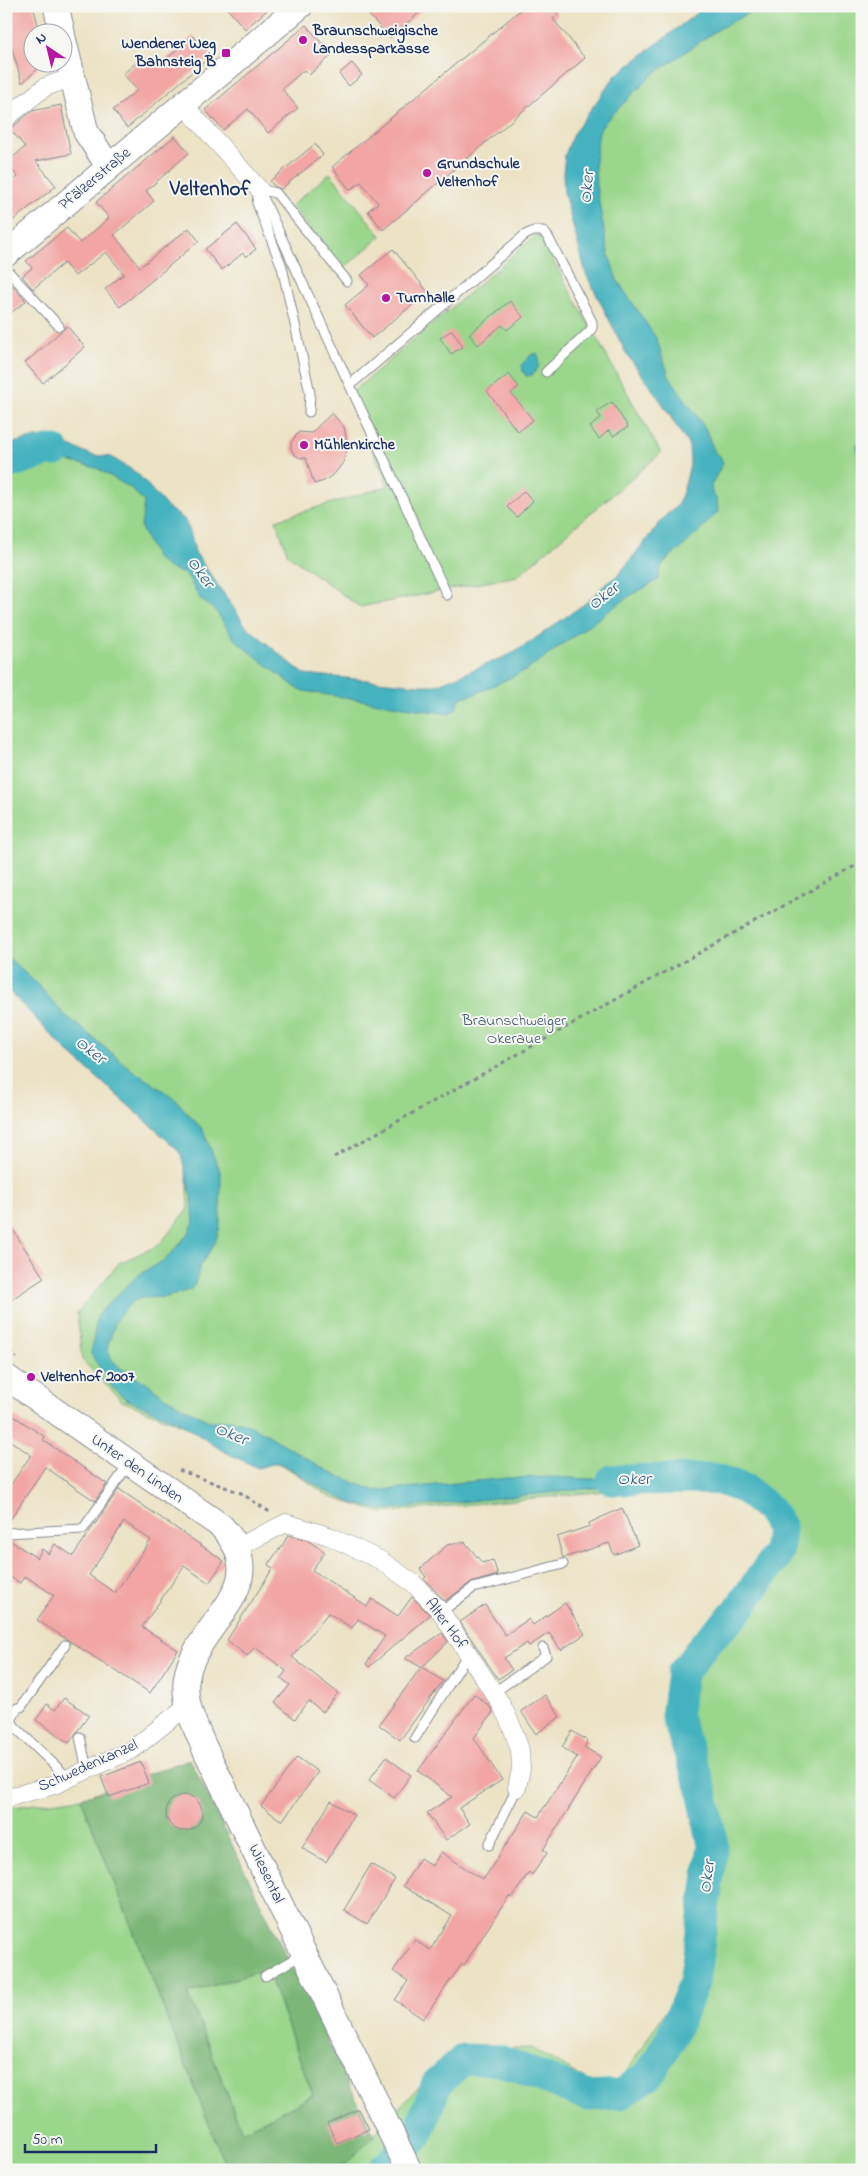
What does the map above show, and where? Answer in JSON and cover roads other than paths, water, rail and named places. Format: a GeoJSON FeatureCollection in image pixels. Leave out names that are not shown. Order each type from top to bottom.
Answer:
{"type":"FeatureCollection","features":[{"type":"Feature","properties":{"kind":"street"},"geometry":{"type":"LineString","coordinates":[[56,6],[59,22]]}},
{"type":"Feature","properties":{"kind":"street","name":"Pfälzerstraße"},"geometry":{"type":"LineString","coordinates":[[6,254],[300,6]]}},
{"type":"Feature","properties":{"kind":"street"},"geometry":{"type":"LineString","coordinates":[[72,72],[86,132],[109,167]]}},
{"type":"Feature","properties":{"kind":"street"},"geometry":{"type":"LineString","coordinates":[[6,118],[45,87],[73,76]]}},
{"type":"Feature","properties":{"kind":"street"},"geometry":{"type":"LineString","coordinates":[[183,104],[259,189]]}},
{"type":"Feature","properties":{"kind":"street","name":"Unter den Linden"},"geometry":{"type":"LineString","coordinates":[[10,1377],[129,1464],[221,1526],[238,1548]]}},
{"type":"Feature","properties":{"kind":"street","name":"Alter Hof"},"geometry":{"type":"LineString","coordinates":[[238,1548],[286,1523],[329,1536],[380,1560],[413,1583],[441,1612],[493,1693],[512,1727],[520,1750],[521,1769],[517,1788]]}},
{"type":"Feature","properties":{"kind":"street","name":"Wiesental"},"geometry":{"type":"LineString","coordinates":[[238,1548],[242,1565],[240,1578],[232,1598],[202,1644],[189,1669],[186,1680],[188,1705],[204,1747],[386,2126],[409,2170]]}},
{"type":"Feature","properties":{"kind":"street","name":"Schwedenkanzel"},"geometry":{"type":"LineString","coordinates":[[6,1798],[54,1785],[132,1749],[188,1705]]}},
{"type":"Feature","properties":{"kind":"lane"},"geometry":{"type":"LineString","coordinates":[[259,189],[276,193],[347,281]]}},
{"type":"Feature","properties":{"kind":"lane"},"geometry":{"type":"LineString","coordinates":[[259,189],[447,595]]}},
{"type":"Feature","properties":{"kind":"lane"},"geometry":{"type":"LineString","coordinates":[[259,189],[257,203],[282,267],[298,338],[310,393],[309,412]]}},
{"type":"Feature","properties":{"kind":"lane"},"geometry":{"type":"LineString","coordinates":[[350,385],[525,235],[534,231],[543,231],[548,237],[592,322],[592,328],[546,372]]}},
{"type":"Feature","properties":{"kind":"lane"},"geometry":{"type":"LineString","coordinates":[[6,269],[59,326]]}},
{"type":"Feature","properties":{"kind":"lane"},"geometry":{"type":"LineString","coordinates":[[6,1534],[84,1529],[129,1464]]}},
{"type":"Feature","properties":{"kind":"lane"},"geometry":{"type":"LineString","coordinates":[[441,1612],[473,1588],[563,1564]]}},
{"type":"Feature","properties":{"kind":"lane"},"geometry":{"type":"LineString","coordinates":[[65,1644],[21,1707],[17,1708],[11,1721],[68,1778]]}},
{"type":"Feature","properties":{"kind":"lane"},"geometry":{"type":"LineString","coordinates":[[493,1693],[546,1656],[543,1648]]}},
{"type":"Feature","properties":{"kind":"lane"},"geometry":{"type":"LineString","coordinates":[[416,1738],[468,1654]]}},
{"type":"Feature","properties":{"kind":"lane"},"geometry":{"type":"LineString","coordinates":[[80,1737],[87,1770]]}},
{"type":"Feature","properties":{"kind":"lane","name":"Alter Hof"},"geometry":{"type":"LineString","coordinates":[[489,1845],[517,1788]]}},
{"type":"Feature","properties":{"kind":"lane"},"geometry":{"type":"LineString","coordinates":[[265,1976],[303,1953]]}},
{"type":"Feature","properties":{"kind":"water"},"geometry":{"type":"Polygon","coordinates":[[[706,6],[761,6],[717,30],[652,75],[604,123],[599,131],[595,161],[596,186],[608,252],[617,280],[656,338],[669,376],[705,428],[715,453],[720,456],[723,463],[711,485],[712,493],[717,500],[718,512],[684,546],[668,558],[661,567],[658,580],[628,597],[527,670],[475,694],[462,697],[457,703],[457,708],[449,714],[304,691],[295,687],[235,640],[216,611],[201,600],[187,575],[167,567],[156,558],[141,528],[144,502],[132,489],[97,468],[50,457],[6,462],[6,445],[36,437],[52,439],[92,455],[111,457],[137,473],[168,508],[184,519],[190,531],[195,552],[246,626],[304,674],[436,685],[509,655],[526,645],[587,602],[603,586],[619,574],[667,514],[677,506],[683,492],[690,465],[689,446],[658,397],[626,353],[586,274],[564,193],[563,173],[565,155],[573,134],[615,76],[706,6]]]}},
{"type":"Feature","properties":{"kind":"water"},"geometry":{"type":"Polygon","coordinates":[[[537,353],[539,358],[538,368],[532,375],[526,376],[522,364],[531,355],[537,353]]]}},
{"type":"Feature","properties":{"kind":"water"},"geometry":{"type":"Polygon","coordinates":[[[862,440],[862,477],[858,474],[857,444],[862,440]]]}},
{"type":"Feature","properties":{"kind":"water"},"geometry":{"type":"Polygon","coordinates":[[[6,956],[37,984],[63,1013],[132,1070],[174,1098],[203,1130],[221,1174],[220,1227],[215,1243],[200,1266],[195,1284],[190,1290],[167,1297],[142,1298],[133,1301],[117,1318],[107,1348],[112,1360],[127,1374],[146,1382],[165,1397],[209,1421],[230,1420],[244,1423],[265,1433],[333,1474],[376,1491],[507,1478],[717,1479],[605,1487],[382,1510],[352,1503],[326,1491],[279,1462],[258,1468],[223,1451],[177,1421],[126,1399],[112,1387],[91,1354],[97,1317],[137,1276],[166,1259],[188,1234],[194,1222],[192,1199],[181,1155],[176,1148],[65,1049],[6,988],[6,956]]]}},
{"type":"Feature","properties":{"kind":"waterway","name":"Oker"},"geometry":{"type":"LineString","coordinates":[[6,464],[51,450],[55,451]]}},
{"type":"Feature","properties":{"kind":"waterway","name":"Oker"},"geometry":{"type":"LineString","coordinates":[[383,2170],[417,2136],[437,2083],[464,2059],[500,2060],[588,2096],[621,2094],[649,2075],[670,2040],[694,1983],[713,1845],[701,1786],[676,1716],[682,1674],[706,1642],[736,1613],[778,1553],[781,1528],[769,1509],[745,1489],[717,1479],[612,1480]]}},
{"type":"Feature","properties":{"kind":"place","name":"Braunschweigische Landessparkasse"},"geometry":{"type":"Point","coordinates":[303,40]}},
{"type":"Feature","properties":{"kind":"place","name":"Wendener Weg Bahnsteig B"},"geometry":{"type":"Point","coordinates":[226,53]}},
{"type":"Feature","properties":{"kind":"place","name":"Grundschule Veltenhof"},"geometry":{"type":"Point","coordinates":[427,173]}},
{"type":"Feature","properties":{"kind":"place","name":"Turnhalle"},"geometry":{"type":"Point","coordinates":[386,298]}},
{"type":"Feature","properties":{"kind":"place","name":"Mühlenkirche"},"geometry":{"type":"Point","coordinates":[304,445]}},
{"type":"Feature","properties":{"kind":"place","name":"Veltenhof 2007"},"geometry":{"type":"Point","coordinates":[31,1377]}},
{"type":"Feature","properties":{"kind":"district","name":"Veltenhof"},"geometry":{"type":"Point","coordinates":[210,190]}},
{"type":"Feature","properties":{"kind":"park label","name":"Braunschweiger Okeraue"},"geometry":{"type":"Point","coordinates":[514,1030]}}]}
